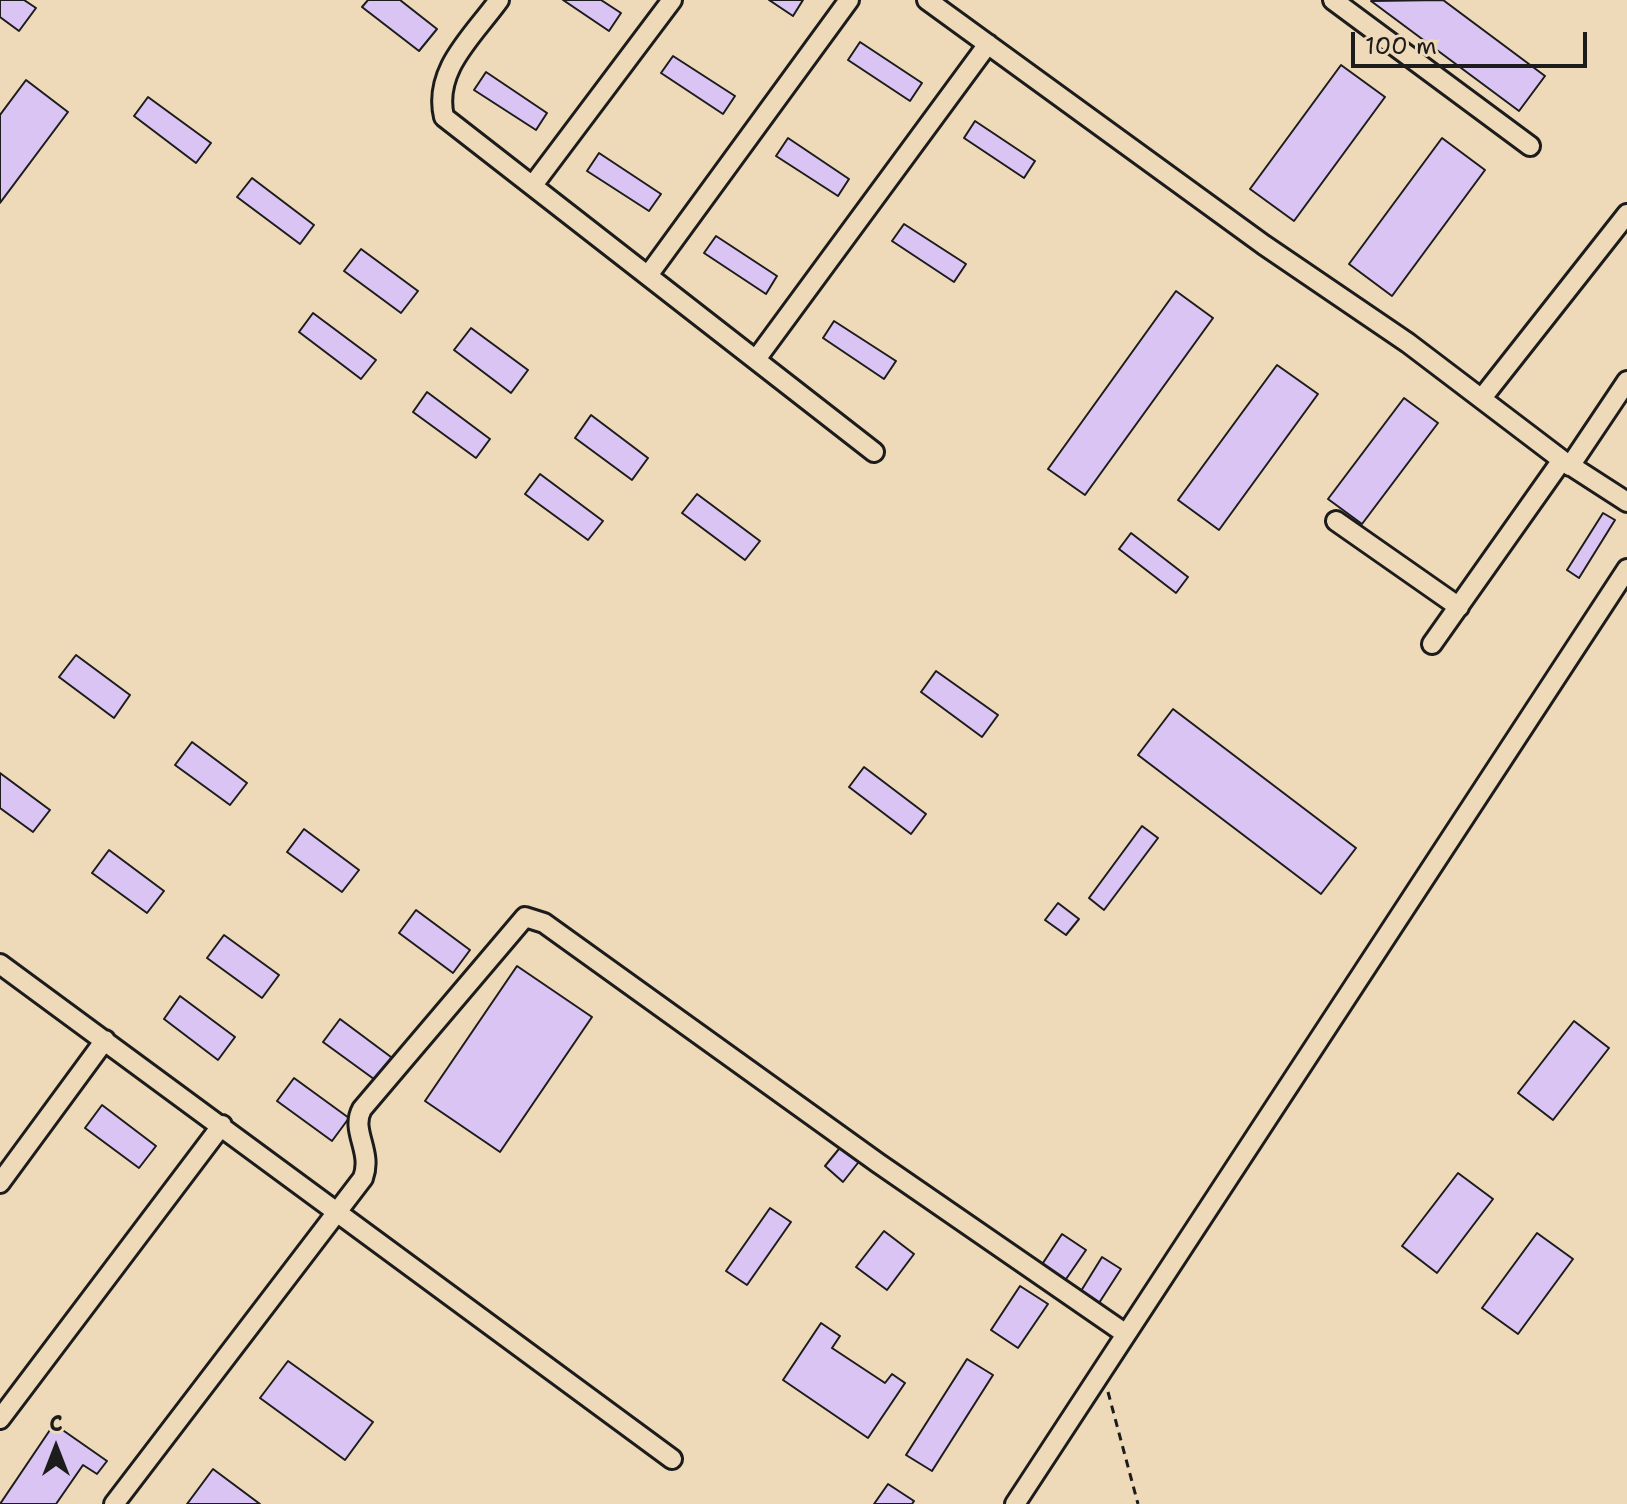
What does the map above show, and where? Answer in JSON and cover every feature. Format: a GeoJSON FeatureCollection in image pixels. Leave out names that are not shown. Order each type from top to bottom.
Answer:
{"type":"FeatureCollection","features":[{"type":"Feature","properties":{"kind":"street"},"geometry":{"type":"LineString","coordinates":[[499,0],[444,75],[439,96],[444,117],[874,452]]}},
{"type":"Feature","properties":{"kind":"street"},"geometry":{"type":"LineString","coordinates":[[533,185],[672,0]]}},
{"type":"Feature","properties":{"kind":"street"},"geometry":{"type":"LineString","coordinates":[[649,274],[849,0]]}},
{"type":"Feature","properties":{"kind":"street"},"geometry":{"type":"LineString","coordinates":[[927,0],[1482,398],[1566,463],[1627,502]]}},
{"type":"Feature","properties":{"kind":"street"},"geometry":{"type":"LineString","coordinates":[[1333,0],[1530,146]]}},
{"type":"Feature","properties":{"kind":"street"},"geometry":{"type":"LineString","coordinates":[[757,358],[988,44]]}},
{"type":"Feature","properties":{"kind":"street"},"geometry":{"type":"LineString","coordinates":[[1482,398],[1627,214]]}},
{"type":"Feature","properties":{"kind":"street"},"geometry":{"type":"LineString","coordinates":[[1432,644],[1627,381]]}},
{"type":"Feature","properties":{"kind":"street"},"geometry":{"type":"LineString","coordinates":[[1336,521],[1459,607]]}},
{"type":"Feature","properties":{"kind":"street"},"geometry":{"type":"LineString","coordinates":[[1015,1504],[1627,569]]}},
{"type":"Feature","properties":{"kind":"street"},"geometry":{"type":"LineString","coordinates":[[114,1504],[363,1178],[368,1165],[357,1127],[362,1109],[519,920],[535,918],[1126,1334]]}},
{"type":"Feature","properties":{"kind":"street"},"geometry":{"type":"LineString","coordinates":[[0,964],[672,1459]]}},
{"type":"Feature","properties":{"kind":"street"},"geometry":{"type":"LineString","coordinates":[[0,1183],[105,1040]]}},
{"type":"Feature","properties":{"kind":"street"},"geometry":{"type":"LineString","coordinates":[[0,1419],[222,1125]]}},
{"type":"Feature","properties":{"kind":"path"},"geometry":{"type":"LineString","coordinates":[[1103,1370],[1138,1504]]}},
{"type":"Feature","properties":{"kind":"building"},"geometry":{"type":"Polygon","coordinates":[[[0,0],[24,0],[36,8],[19,31],[0,17],[0,0]]]}},
{"type":"Feature","properties":{"kind":"building"},"geometry":{"type":"Polygon","coordinates":[[[368,0],[400,0],[437,29],[419,51],[362,7],[368,0]]]}},
{"type":"Feature","properties":{"kind":"building"},"geometry":{"type":"Polygon","coordinates":[[[563,0],[601,0],[621,13],[609,31],[563,0]]]}},
{"type":"Feature","properties":{"kind":"building"},"geometry":{"type":"Polygon","coordinates":[[[769,0],[803,0],[793,16],[769,0]]]}},
{"type":"Feature","properties":{"kind":"building"},"geometry":{"type":"Polygon","coordinates":[[[1443,0],[1545,76],[1519,111],[1371,1],[1443,0]]]}},
{"type":"Feature","properties":{"kind":"building"},"geometry":{"type":"Polygon","coordinates":[[[860,42],[922,83],[910,101],[848,60],[860,42]]]}},
{"type":"Feature","properties":{"kind":"building"},"geometry":{"type":"Polygon","coordinates":[[[673,56],[735,96],[723,114],[661,73],[673,56]]]}},
{"type":"Feature","properties":{"kind":"building"},"geometry":{"type":"Polygon","coordinates":[[[1341,65],[1385,97],[1294,221],[1250,189],[1341,65]]]}},
{"type":"Feature","properties":{"kind":"building"},"geometry":{"type":"Polygon","coordinates":[[[486,72],[547,113],[536,130],[474,90],[486,72]]]}},
{"type":"Feature","properties":{"kind":"building"},"geometry":{"type":"Polygon","coordinates":[[[26,80],[68,112],[0,203],[0,115],[26,80]]]}},
{"type":"Feature","properties":{"kind":"building"},"geometry":{"type":"Polygon","coordinates":[[[148,97],[211,143],[196,163],[134,116],[148,97]]]}},
{"type":"Feature","properties":{"kind":"building"},"geometry":{"type":"Polygon","coordinates":[[[975,121],[1035,161],[1024,178],[964,138],[975,121]]]}},
{"type":"Feature","properties":{"kind":"building"},"geometry":{"type":"Polygon","coordinates":[[[788,138],[849,179],[838,196],[776,156],[788,138]]]}},
{"type":"Feature","properties":{"kind":"building"},"geometry":{"type":"Polygon","coordinates":[[[1442,138],[1485,170],[1392,296],[1349,264],[1442,138]]]}},
{"type":"Feature","properties":{"kind":"building"},"geometry":{"type":"Polygon","coordinates":[[[599,153],[661,194],[649,211],[587,171],[599,153]]]}},
{"type":"Feature","properties":{"kind":"building"},"geometry":{"type":"Polygon","coordinates":[[[252,178],[314,225],[300,244],[237,197],[252,178]]]}},
{"type":"Feature","properties":{"kind":"building"},"geometry":{"type":"Polygon","coordinates":[[[904,224],[966,264],[954,282],[892,241],[904,224]]]}},
{"type":"Feature","properties":{"kind":"building"},"geometry":{"type":"Polygon","coordinates":[[[716,236],[777,276],[766,294],[704,253],[716,236]]]}},
{"type":"Feature","properties":{"kind":"building"},"geometry":{"type":"Polygon","coordinates":[[[361,249],[418,291],[401,313],[344,271],[361,249]]]}},
{"type":"Feature","properties":{"kind":"building"},"geometry":{"type":"Polygon","coordinates":[[[1176,291],[1213,318],[1085,495],[1048,469],[1176,291]]]}},
{"type":"Feature","properties":{"kind":"building"},"geometry":{"type":"Polygon","coordinates":[[[313,313],[376,360],[361,379],[299,332],[313,313]]]}},
{"type":"Feature","properties":{"kind":"building"},"geometry":{"type":"Polygon","coordinates":[[[834,321],[896,361],[884,379],[823,338],[834,321]]]}},
{"type":"Feature","properties":{"kind":"building"},"geometry":{"type":"Polygon","coordinates":[[[471,328],[528,370],[511,393],[454,350],[471,328]]]}},
{"type":"Feature","properties":{"kind":"building"},"geometry":{"type":"Polygon","coordinates":[[[1277,365],[1318,394],[1219,530],[1178,500],[1277,365]]]}},
{"type":"Feature","properties":{"kind":"building"},"geometry":{"type":"Polygon","coordinates":[[[427,392],[490,439],[476,458],[413,412],[427,392]]]}},
{"type":"Feature","properties":{"kind":"building"},"geometry":{"type":"Polygon","coordinates":[[[1404,398],[1438,423],[1362,524],[1328,499],[1404,398]]]}},
{"type":"Feature","properties":{"kind":"building"},"geometry":{"type":"Polygon","coordinates":[[[591,415],[648,458],[632,480],[575,438],[591,415]]]}},
{"type":"Feature","properties":{"kind":"building"},"geometry":{"type":"Polygon","coordinates":[[[540,474],[603,521],[588,540],[525,494],[540,474]]]}},
{"type":"Feature","properties":{"kind":"building"},"geometry":{"type":"Polygon","coordinates":[[[697,494],[760,541],[745,560],[682,513],[697,494]]]}},
{"type":"Feature","properties":{"kind":"building"},"geometry":{"type":"Polygon","coordinates":[[[1603,513],[1615,520],[1579,578],[1567,570],[1603,513]]]}},
{"type":"Feature","properties":{"kind":"building"},"geometry":{"type":"Polygon","coordinates":[[[1131,533],[1188,577],[1176,593],[1119,549],[1131,533]]]}},
{"type":"Feature","properties":{"kind":"building"},"geometry":{"type":"Polygon","coordinates":[[[76,655],[130,695],[114,718],[59,677],[76,655]]]}},
{"type":"Feature","properties":{"kind":"building"},"geometry":{"type":"Polygon","coordinates":[[[936,671],[998,715],[982,737],[921,692],[936,671]]]}},
{"type":"Feature","properties":{"kind":"building"},"geometry":{"type":"Polygon","coordinates":[[[1173,709],[1356,848],[1321,894],[1138,755],[1173,709]]]}},
{"type":"Feature","properties":{"kind":"building"},"geometry":{"type":"Polygon","coordinates":[[[192,742],[247,783],[230,805],[175,765],[192,742]]]}},
{"type":"Feature","properties":{"kind":"building"},"geometry":{"type":"Polygon","coordinates":[[[864,767],[926,814],[911,834],[849,787],[864,767]]]}},
{"type":"Feature","properties":{"kind":"building"},"geometry":{"type":"Polygon","coordinates":[[[0,773],[50,810],[33,832],[0,808],[0,773]]]}},
{"type":"Feature","properties":{"kind":"building"},"geometry":{"type":"Polygon","coordinates":[[[1142,826],[1158,838],[1104,910],[1089,898],[1142,826]]]}},
{"type":"Feature","properties":{"kind":"building"},"geometry":{"type":"Polygon","coordinates":[[[304,829],[359,870],[342,892],[287,852],[304,829]]]}},
{"type":"Feature","properties":{"kind":"building"},"geometry":{"type":"Polygon","coordinates":[[[109,850],[164,891],[147,913],[92,873],[109,850]]]}},
{"type":"Feature","properties":{"kind":"building"},"geometry":{"type":"Polygon","coordinates":[[[1058,903],[1079,919],[1066,935],[1045,920],[1058,903]]]}},
{"type":"Feature","properties":{"kind":"building"},"geometry":{"type":"Polygon","coordinates":[[[416,910],[470,950],[453,973],[399,933],[416,910]]]}},
{"type":"Feature","properties":{"kind":"building"},"geometry":{"type":"Polygon","coordinates":[[[224,935],[279,975],[262,998],[207,958],[224,935]]]}},
{"type":"Feature","properties":{"kind":"building"},"geometry":{"type":"Polygon","coordinates":[[[517,966],[592,1017],[500,1152],[425,1101],[517,966]]]}},
{"type":"Feature","properties":{"kind":"building"},"geometry":{"type":"Polygon","coordinates":[[[180,996],[235,1037],[218,1060],[164,1019],[180,996]]]}},
{"type":"Feature","properties":{"kind":"building"},"geometry":{"type":"Polygon","coordinates":[[[340,1019],[395,1060],[378,1082],[323,1042],[340,1019]]]}},
{"type":"Feature","properties":{"kind":"building"},"geometry":{"type":"Polygon","coordinates":[[[1574,1021],[1609,1048],[1553,1120],[1518,1093],[1574,1021]]]}},
{"type":"Feature","properties":{"kind":"building"},"geometry":{"type":"Polygon","coordinates":[[[294,1078],[349,1118],[332,1141],[277,1101],[294,1078]]]}},
{"type":"Feature","properties":{"kind":"building"},"geometry":{"type":"Polygon","coordinates":[[[102,1105],[156,1146],[139,1168],[85,1128],[102,1105]]]}},
{"type":"Feature","properties":{"kind":"building"},"geometry":{"type":"Polygon","coordinates":[[[843,1144],[861,1159],[843,1182],[825,1166],[843,1144]]]}},
{"type":"Feature","properties":{"kind":"building"},"geometry":{"type":"Polygon","coordinates":[[[1458,1173],[1493,1199],[1437,1273],[1402,1246],[1458,1173]]]}},
{"type":"Feature","properties":{"kind":"building"},"geometry":{"type":"Polygon","coordinates":[[[770,1208],[791,1222],[747,1285],[726,1271],[770,1208]]]}},
{"type":"Feature","properties":{"kind":"building"},"geometry":{"type":"Polygon","coordinates":[[[884,1231],[914,1254],[887,1290],[856,1267],[884,1231]]]}},
{"type":"Feature","properties":{"kind":"building"},"geometry":{"type":"Polygon","coordinates":[[[1537,1233],[1573,1259],[1518,1334],[1482,1308],[1537,1233]]]}},
{"type":"Feature","properties":{"kind":"building"},"geometry":{"type":"Polygon","coordinates":[[[1062,1234],[1086,1250],[1064,1282],[1041,1266],[1062,1234]]]}},
{"type":"Feature","properties":{"kind":"building"},"geometry":{"type":"Polygon","coordinates":[[[1102,1257],[1121,1269],[1099,1303],[1081,1291],[1102,1257]]]}},
{"type":"Feature","properties":{"kind":"building"},"geometry":{"type":"Polygon","coordinates":[[[1020,1286],[1048,1304],[1018,1348],[991,1330],[1020,1286]]]}},
{"type":"Feature","properties":{"kind":"building"},"geometry":{"type":"Polygon","coordinates":[[[821,1323],[840,1336],[832,1348],[885,1383],[892,1374],[905,1383],[868,1438],[783,1380],[821,1323]]]}},
{"type":"Feature","properties":{"kind":"building"},"geometry":{"type":"Polygon","coordinates":[[[967,1359],[993,1375],[932,1471],[906,1455],[967,1359]]]}},
{"type":"Feature","properties":{"kind":"building"},"geometry":{"type":"Polygon","coordinates":[[[288,1361],[373,1422],[345,1460],[260,1398],[288,1361]]]}},
{"type":"Feature","properties":{"kind":"building"},"geometry":{"type":"Polygon","coordinates":[[[54,1424],[107,1461],[97,1474],[83,1465],[56,1504],[0,1504],[54,1424]]]}},
{"type":"Feature","properties":{"kind":"building"},"geometry":{"type":"Polygon","coordinates":[[[213,1469],[260,1504],[187,1504],[213,1469]]]}},
{"type":"Feature","properties":{"kind":"building"},"geometry":{"type":"Polygon","coordinates":[[[888,1484],[914,1501],[912,1504],[874,1504],[888,1484]]]}}]}
